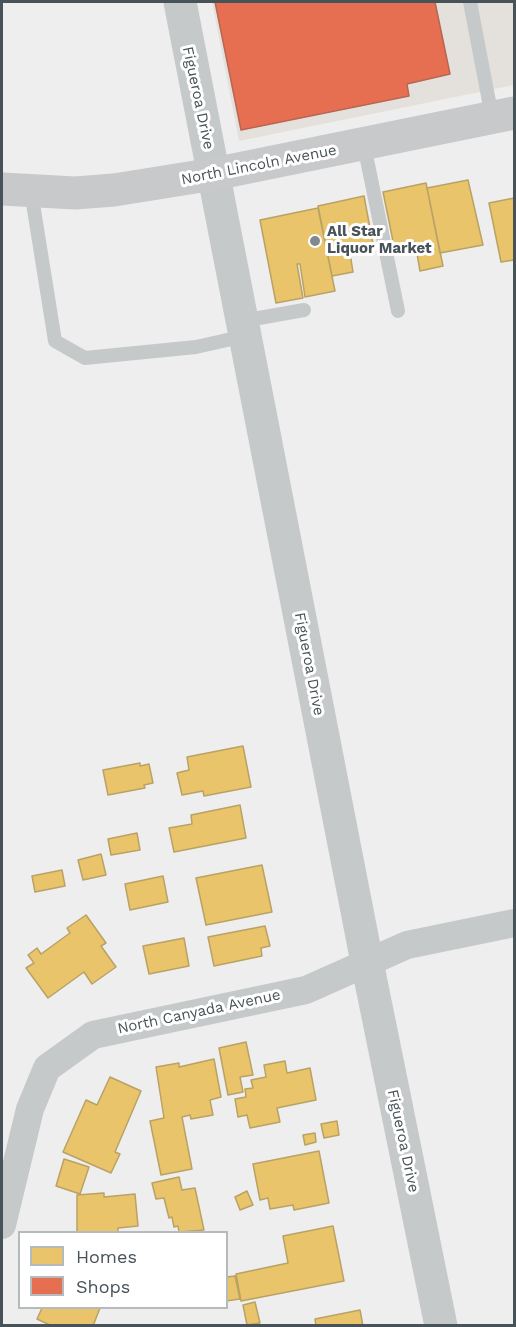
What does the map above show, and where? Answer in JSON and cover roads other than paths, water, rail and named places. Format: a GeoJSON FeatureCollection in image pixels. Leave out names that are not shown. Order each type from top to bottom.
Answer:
{"type":"FeatureCollection","features":[{"type":"Feature","properties":{"kind":"main road","name":"North Lincoln Avenue"},"geometry":{"type":"LineString","coordinates":[[16,190],[75,192],[114,190],[214,174],[504,116]]}},
{"type":"Feature","properties":{"kind":"street","name":"Figueroa Drive"},"geometry":{"type":"LineString","coordinates":[[180,2],[367,962],[441,1326]]}},
{"type":"Feature","properties":{"kind":"street","name":"North Canyada Avenue"},"geometry":{"type":"LineString","coordinates":[[2,1225],[30,1109],[47,1068],[93,1035],[306,990],[407,945],[514,923]]}},
{"type":"Feature","properties":{"kind":"lane"},"geometry":{"type":"LineString","coordinates":[[470,2],[504,116]]}},
{"type":"Feature","properties":{"kind":"lane"},"geometry":{"type":"LineString","coordinates":[[364,145],[398,310]]}},
{"type":"Feature","properties":{"kind":"lane"},"geometry":{"type":"LineString","coordinates":[[16,190],[55,341],[85,358],[196,347],[244,328],[304,310]]}},
{"type":"Feature","properties":{"kind":"place","name":"All Star Liquor Market"},"geometry":{"type":"Point","coordinates":[315,241]}}]}
